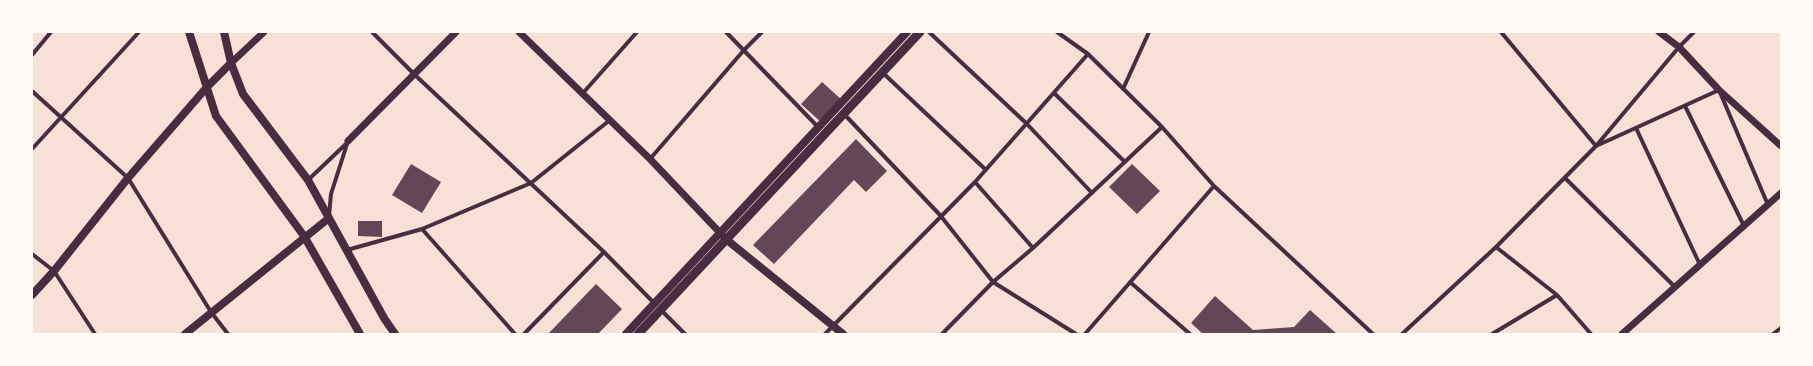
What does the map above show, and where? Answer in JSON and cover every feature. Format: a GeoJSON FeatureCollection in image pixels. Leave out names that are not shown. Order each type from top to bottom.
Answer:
{"type":"FeatureCollection","features":[{"type":"Feature","properties":{"kind":"main road"},"geometry":{"type":"LineString","coordinates":[[189,32],[216,116],[304,236],[360,334]]}},
{"type":"Feature","properties":{"kind":"main road"},"geometry":{"type":"LineString","coordinates":[[224,32],[231,63],[243,94],[308,180],[384,318],[395,334]]}},
{"type":"Feature","properties":{"kind":"main road"},"geometry":{"type":"LineString","coordinates":[[626,334],[658,306],[724,237],[822,131],[907,32]]}},
{"type":"Feature","properties":{"kind":"main road"},"geometry":{"type":"LineString","coordinates":[[822,131],[844,114],[920,32]]}},
{"type":"Feature","properties":{"kind":"main road"},"geometry":{"type":"LineString","coordinates":[[32,295],[54,271],[128,178],[207,87],[231,63]]}},
{"type":"Feature","properties":{"kind":"main road"},"geometry":{"type":"LineString","coordinates":[[186,334],[304,236],[329,218]]}},
{"type":"Feature","properties":{"kind":"main road"},"geometry":{"type":"LineString","coordinates":[[724,237],[843,334]]}},
{"type":"Feature","properties":{"kind":"main road"},"geometry":{"type":"LineString","coordinates":[[638,334],[658,306]]}},
{"type":"Feature","properties":{"kind":"street"},"geometry":{"type":"LineString","coordinates":[[32,55],[51,32]]}},
{"type":"Feature","properties":{"kind":"street"},"geometry":{"type":"LineString","coordinates":[[32,149],[139,32]]}},
{"type":"Feature","properties":{"kind":"street"},"geometry":{"type":"LineString","coordinates":[[231,63],[264,32]]}},
{"type":"Feature","properties":{"kind":"street"},"geometry":{"type":"LineString","coordinates":[[372,32],[415,76],[604,252],[685,334]]}},
{"type":"Feature","properties":{"kind":"street"},"geometry":{"type":"LineString","coordinates":[[308,180],[415,76],[456,32]]}},
{"type":"Feature","properties":{"kind":"street"},"geometry":{"type":"LineString","coordinates":[[519,32],[650,159],[724,237]]}},
{"type":"Feature","properties":{"kind":"street"},"geometry":{"type":"LineString","coordinates":[[583,93],[637,32]]}},
{"type":"Feature","properties":{"kind":"street"},"geometry":{"type":"LineString","coordinates":[[726,32],[822,131]]}},
{"type":"Feature","properties":{"kind":"street"},"geometry":{"type":"LineString","coordinates":[[650,159],[744,50],[762,32]]}},
{"type":"Feature","properties":{"kind":"street"},"geometry":{"type":"LineString","coordinates":[[929,32],[1027,124],[1092,193]]}},
{"type":"Feature","properties":{"kind":"street"},"geometry":{"type":"LineString","coordinates":[[1057,32],[1088,54],[1162,128],[1214,186],[1372,334]]}},
{"type":"Feature","properties":{"kind":"street"},"geometry":{"type":"LineString","coordinates":[[1123,89],[1149,32]]}},
{"type":"Feature","properties":{"kind":"street"},"geometry":{"type":"LineString","coordinates":[[1501,32],[1596,146]]}},
{"type":"Feature","properties":{"kind":"street"},"geometry":{"type":"LineString","coordinates":[[1659,32],[1678,47],[1719,90],[1781,146]]}},
{"type":"Feature","properties":{"kind":"street"},"geometry":{"type":"LineString","coordinates":[[1402,334],[1496,247],[1596,146],[1678,47],[1694,32]]}},
{"type":"Feature","properties":{"kind":"street"},"geometry":{"type":"LineString","coordinates":[[825,334],[940,215],[975,182],[1088,54]]}},
{"type":"Feature","properties":{"kind":"street"},"geometry":{"type":"LineString","coordinates":[[883,72],[986,170]]}},
{"type":"Feature","properties":{"kind":"street"},"geometry":{"type":"LineString","coordinates":[[1596,146],[1719,90]]}},
{"type":"Feature","properties":{"kind":"street"},"geometry":{"type":"LineString","coordinates":[[1719,90],[1768,205]]}},
{"type":"Feature","properties":{"kind":"street"},"geometry":{"type":"LineString","coordinates":[[32,91],[60,118],[128,178],[212,312],[228,334]]}},
{"type":"Feature","properties":{"kind":"street"},"geometry":{"type":"LineString","coordinates":[[1054,93],[1125,162]]}},
{"type":"Feature","properties":{"kind":"street"},"geometry":{"type":"LineString","coordinates":[[1685,106],[1744,226]]}},
{"type":"Feature","properties":{"kind":"street"},"geometry":{"type":"LineString","coordinates":[[844,114],[940,215],[993,282],[1076,334]]}},
{"type":"Feature","properties":{"kind":"street"},"geometry":{"type":"LineString","coordinates":[[347,250],[422,229],[531,183],[610,120]]}},
{"type":"Feature","properties":{"kind":"street"},"geometry":{"type":"LineString","coordinates":[[942,334],[993,282],[1033,248],[1162,128]]}},
{"type":"Feature","properties":{"kind":"street"},"geometry":{"type":"LineString","coordinates":[[1636,128],[1700,265]]}},
{"type":"Feature","properties":{"kind":"street"},"geometry":{"type":"LineString","coordinates":[[329,218],[331,194],[348,141]]}},
{"type":"Feature","properties":{"kind":"street"},"geometry":{"type":"LineString","coordinates":[[1565,178],[1675,287]]}},
{"type":"Feature","properties":{"kind":"street"},"geometry":{"type":"LineString","coordinates":[[975,182],[1033,248]]}},
{"type":"Feature","properties":{"kind":"street"},"geometry":{"type":"LineString","coordinates":[[1086,334],[1214,186]]}},
{"type":"Feature","properties":{"kind":"street"},"geometry":{"type":"LineString","coordinates":[[1622,334],[1781,193]]}},
{"type":"Feature","properties":{"kind":"street"},"geometry":{"type":"LineString","coordinates":[[422,229],[515,334]]}},
{"type":"Feature","properties":{"kind":"street"},"geometry":{"type":"LineString","coordinates":[[1496,247],[1557,295],[1591,334]]}},
{"type":"Feature","properties":{"kind":"street"},"geometry":{"type":"LineString","coordinates":[[524,334],[604,252]]}},
{"type":"Feature","properties":{"kind":"street"},"geometry":{"type":"LineString","coordinates":[[32,254],[54,271],[95,334]]}},
{"type":"Feature","properties":{"kind":"street"},"geometry":{"type":"LineString","coordinates":[[1130,282],[1190,334]]}},
{"type":"Feature","properties":{"kind":"street"},"geometry":{"type":"LineString","coordinates":[[1492,334],[1557,295]]}},
{"type":"Feature","properties":{"kind":"street"},"geometry":{"type":"LineString","coordinates":[[1773,334],[1781,328]]}},
{"type":"Feature","properties":{"kind":"building"},"geometry":{"type":"Polygon","coordinates":[[[822,82],[842,100],[822,123],[801,104],[822,82]]]}},
{"type":"Feature","properties":{"kind":"building"},"geometry":{"type":"Polygon","coordinates":[[[856,139],[887,171],[866,192],[854,180],[774,264],[753,245],[856,139]]]}},
{"type":"Feature","properties":{"kind":"building"},"geometry":{"type":"Polygon","coordinates":[[[411,164],[441,182],[422,213],[392,195],[411,164]]]}},
{"type":"Feature","properties":{"kind":"building"},"geometry":{"type":"Polygon","coordinates":[[[1132,164],[1160,191],[1137,214],[1109,187],[1132,164]]]}},
{"type":"Feature","properties":{"kind":"building"},"geometry":{"type":"Polygon","coordinates":[[[358,221],[382,221],[382,237],[358,236],[358,221]]]}},
{"type":"Feature","properties":{"kind":"building"},"geometry":{"type":"Polygon","coordinates":[[[596,284],[622,309],[598,334],[548,334],[596,284]]]}},
{"type":"Feature","properties":{"kind":"building"},"geometry":{"type":"Polygon","coordinates":[[[1215,296],[1253,330],[1294,327],[1310,310],[1337,334],[1203,334],[1191,323],[1215,296]]]}}]}
